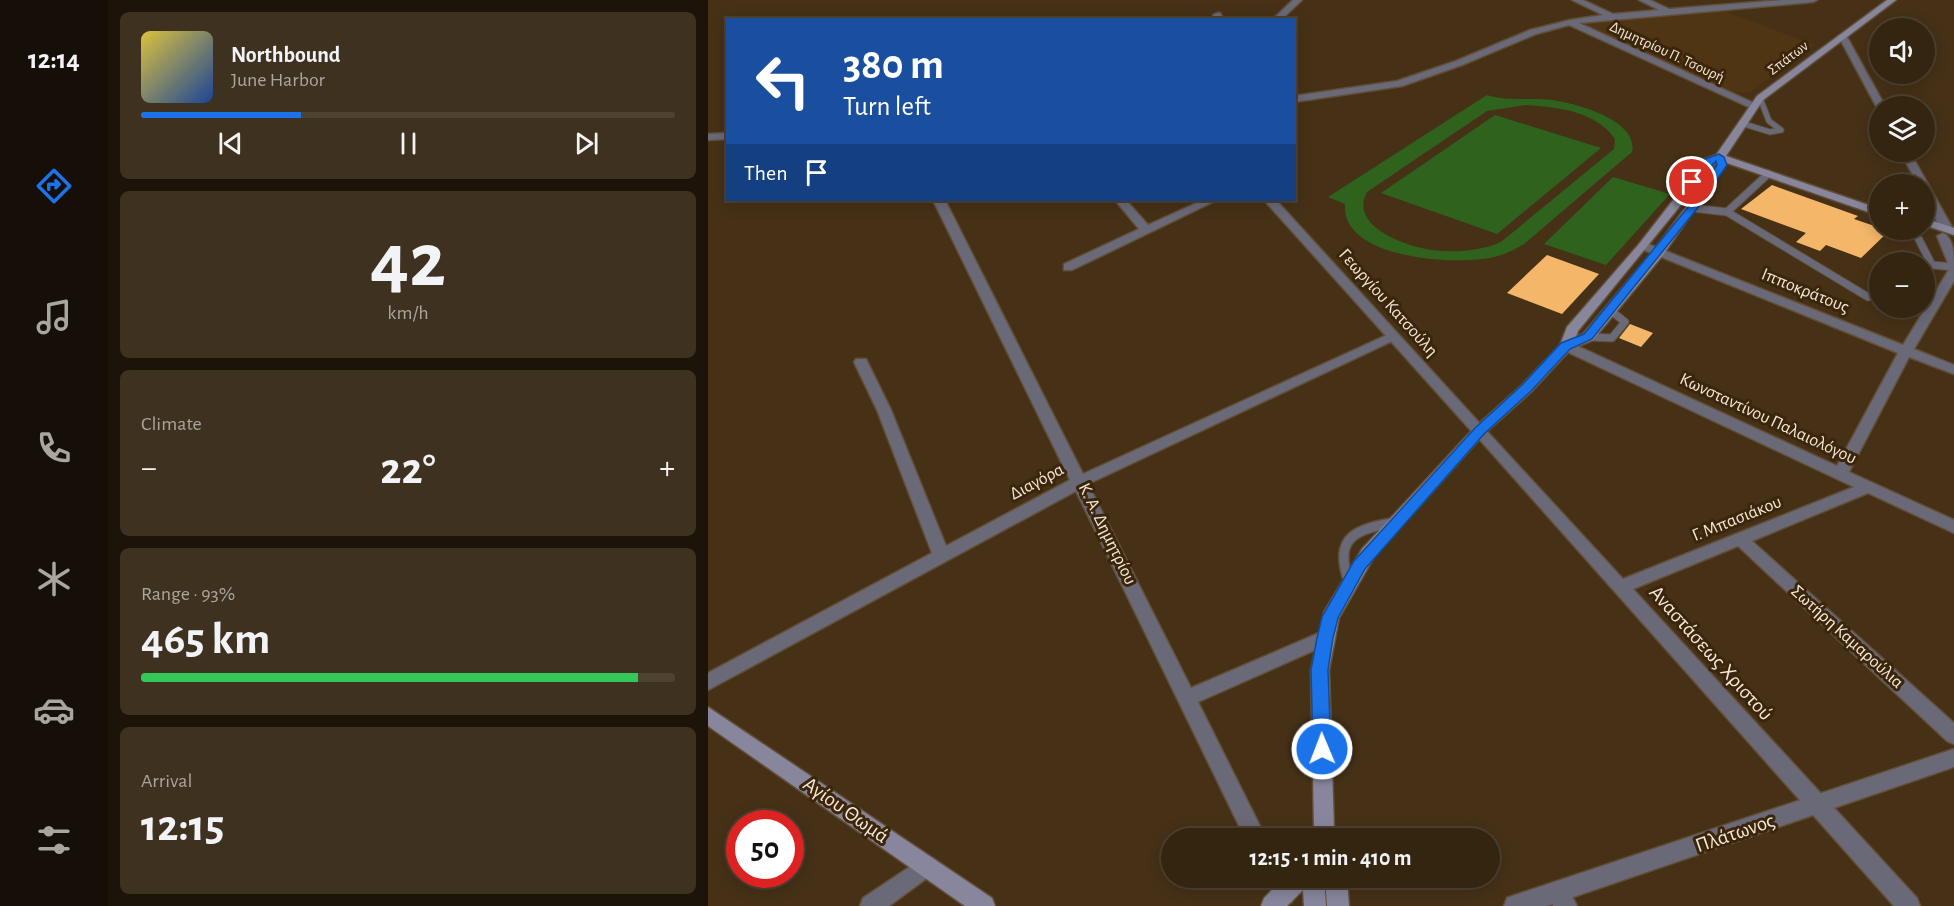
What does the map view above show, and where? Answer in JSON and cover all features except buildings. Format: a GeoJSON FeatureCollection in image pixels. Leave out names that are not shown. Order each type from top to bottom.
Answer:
{"type":"FeatureCollection","features":[{"type":"Feature","properties":{"kind":"main road","name":"Σπάτων"},"geometry":{"type":"LineString","coordinates":[[1722,154],[1756,102],[1892,0]]}},
{"type":"Feature","properties":{"kind":"main road"},"geometry":{"type":"LineString","coordinates":[[1722,154],[1768,174],[1869,209]]}},
{"type":"Feature","properties":{"kind":"main road"},"geometry":{"type":"LineString","coordinates":[[1566,346],[1588,337],[1659,252],[1722,165],[1722,154]]}},
{"type":"Feature","properties":{"kind":"main road"},"geometry":{"type":"LineString","coordinates":[[1324,828],[1320,670],[1330,617],[1349,582],[1368,553],[1479,431],[1527,388],[1566,346],[1572,330],[1643,246],[1709,161],[1722,154],[1869,201]]}},
{"type":"Feature","properties":{"kind":"main road"},"geometry":{"type":"LineString","coordinates":[[1935,226],[1950,234]]}},
{"type":"Feature","properties":{"kind":"main road"},"geometry":{"type":"LineString","coordinates":[[1935,231],[1950,234]]}},
{"type":"Feature","properties":{"kind":"main road","name":"Αγίου Θωμά"},"geometry":{"type":"LineString","coordinates":[[708,715],[984,906]]}},
{"type":"Feature","properties":{"kind":"main road"},"geometry":{"type":"LineString","coordinates":[[1314,888],[1315,906]]}},
{"type":"Feature","properties":{"kind":"main road"},"geometry":{"type":"LineString","coordinates":[[1337,888],[1338,906]]}},
{"type":"Feature","properties":{"kind":"street"},"geometry":{"type":"LineString","coordinates":[[1278,18],[1298,0]]}},
{"type":"Feature","properties":{"kind":"street"},"geometry":{"type":"LineString","coordinates":[[1576,0],[1613,16]]}},
{"type":"Feature","properties":{"kind":"street"},"geometry":{"type":"LineString","coordinates":[[1642,0],[1669,11]]}},
{"type":"Feature","properties":{"kind":"street"},"geometry":{"type":"LineString","coordinates":[[1745,0],[1755,4]]}},
{"type":"Feature","properties":{"kind":"street"},"geometry":{"type":"LineString","coordinates":[[1296,99],[1399,84],[1460,63],[1533,32],[1570,22],[1613,16],[1813,0]]}},
{"type":"Feature","properties":{"kind":"street","name":"Δημητρίου Π. Τσουρή"},"geometry":{"type":"LineString","coordinates":[[1570,22],[1756,102]]}},
{"type":"Feature","properties":{"kind":"street"},"geometry":{"type":"LineString","coordinates":[[1843,37],[1875,96]]}},
{"type":"Feature","properties":{"kind":"street"},"geometry":{"type":"LineString","coordinates":[[708,137],[726,136]]}},
{"type":"Feature","properties":{"kind":"street","name":"Κ. Α. Δημητρίου"},"geometry":{"type":"LineString","coordinates":[[940,201],[1081,481],[1251,828]]}},
{"type":"Feature","properties":{"kind":"street"},"geometry":{"type":"LineString","coordinates":[[1122,201],[1146,230]]}},
{"type":"Feature","properties":{"kind":"street"},"geometry":{"type":"LineString","coordinates":[[1068,267],[1209,201]]}},
{"type":"Feature","properties":{"kind":"street","name":"Γεωργίου Κατσούλη"},"geometry":{"type":"LineString","coordinates":[[1271,201],[1479,431]]}},
{"type":"Feature","properties":{"kind":"street"},"geometry":{"type":"LineString","coordinates":[[1840,474],[1954,267],[1950,234],[1935,206]]}},
{"type":"Feature","properties":{"kind":"street","name":"Ιπποκράτους"},"geometry":{"type":"LineString","coordinates":[[1643,246],[1954,370]]}},
{"type":"Feature","properties":{"kind":"street","name":"Διαγόρα"},"geometry":{"type":"LineString","coordinates":[[708,682],[941,554],[1081,481],[1394,337]]}},
{"type":"Feature","properties":{"kind":"street","name":"Κωνσταντίνου Παλαιολόγου"},"geometry":{"type":"LineString","coordinates":[[1566,346],[1954,527]]}},
{"type":"Feature","properties":{"kind":"street"},"geometry":{"type":"LineString","coordinates":[[861,362],[884,410],[941,554]]}},
{"type":"Feature","properties":{"kind":"street","name":"Αναστάσεως Χριστού"},"geometry":{"type":"LineString","coordinates":[[1479,431],[1909,906]]}},
{"type":"Feature","properties":{"kind":"street","name":"Γ. Μπασιάκου"},"geometry":{"type":"LineString","coordinates":[[1621,587],[1868,488]]}},
{"type":"Feature","properties":{"kind":"street","name":"Σωτήρη Καμαρούλια"},"geometry":{"type":"LineString","coordinates":[[1740,539],[1954,735]]}},
{"type":"Feature","properties":{"kind":"street"},"geometry":{"type":"LineString","coordinates":[[1187,698],[1325,638]]}},
{"type":"Feature","properties":{"kind":"street","name":"Πλάτωνος"},"geometry":{"type":"LineString","coordinates":[[1515,906],[1562,899],[1818,805],[1954,758]]}},
{"type":"Feature","properties":{"kind":"street"},"geometry":{"type":"LineString","coordinates":[[870,906],[927,866]]}},
{"type":"Feature","properties":{"kind":"lane"},"geometry":{"type":"LineString","coordinates":[[1741,123],[1770,132],[1781,130],[1769,121],[1756,102]]}},
{"type":"Feature","properties":{"kind":"lane"},"geometry":{"type":"LineString","coordinates":[[1727,212],[1768,174]]}},
{"type":"Feature","properties":{"kind":"lane"},"geometry":{"type":"LineString","coordinates":[[1692,208],[1727,212],[1869,297]]}},
{"type":"Feature","properties":{"kind":"lane"},"geometry":{"type":"LineString","coordinates":[[1935,267],[1954,267]]}},
{"type":"Feature","properties":{"kind":"lane"},"geometry":{"type":"LineString","coordinates":[[1588,337],[1612,338],[1625,322],[1610,310]]}},
{"type":"Feature","properties":{"kind":"lane"},"geometry":{"type":"LineString","coordinates":[[1349,582],[1342,566],[1344,544],[1363,529],[1397,522]]}},
{"type":"Feature","properties":{"kind":"shaded area"},"geometry":{"type":"Polygon","coordinates":[[[1719,9],[1814,45],[1749,93],[1728,92],[1584,26],[1588,22],[1719,9]]]}},
{"type":"Feature","properties":{"kind":"green space"},"geometry":{"type":"Polygon","coordinates":[[[1487,95],[1552,100],[1589,109],[1616,122],[1626,131],[1632,141],[1632,152],[1524,244],[1493,257],[1465,260],[1422,258],[1377,246],[1360,236],[1348,222],[1345,204],[1328,197],[1487,95]],[[1526,105],[1487,111],[1367,192],[1363,204],[1366,215],[1373,225],[1384,233],[1396,240],[1422,248],[1468,251],[1501,242],[1614,149],[1615,139],[1607,130],[1587,116],[1563,109],[1526,105]]]}},
{"type":"Feature","properties":{"kind":"green space"},"geometry":{"type":"Polygon","coordinates":[[[1495,115],[1601,148],[1497,234],[1381,193],[1495,115]]]}},
{"type":"Feature","properties":{"kind":"green space"},"geometry":{"type":"Polygon","coordinates":[[[1613,177],[1670,194],[1606,265],[1544,244],[1613,177]]]}},
{"type":"Feature","properties":{"kind":"route"},"geometry":{"type":"LineString","coordinates":[[1322,749],[1320,670],[1325,638],[1330,617],[1360,565],[1368,553],[1479,431],[1527,388],[1566,346],[1588,337],[1659,252],[1692,208],[1722,165],[1719,157],[1709,161],[1692,182]]}}]}
